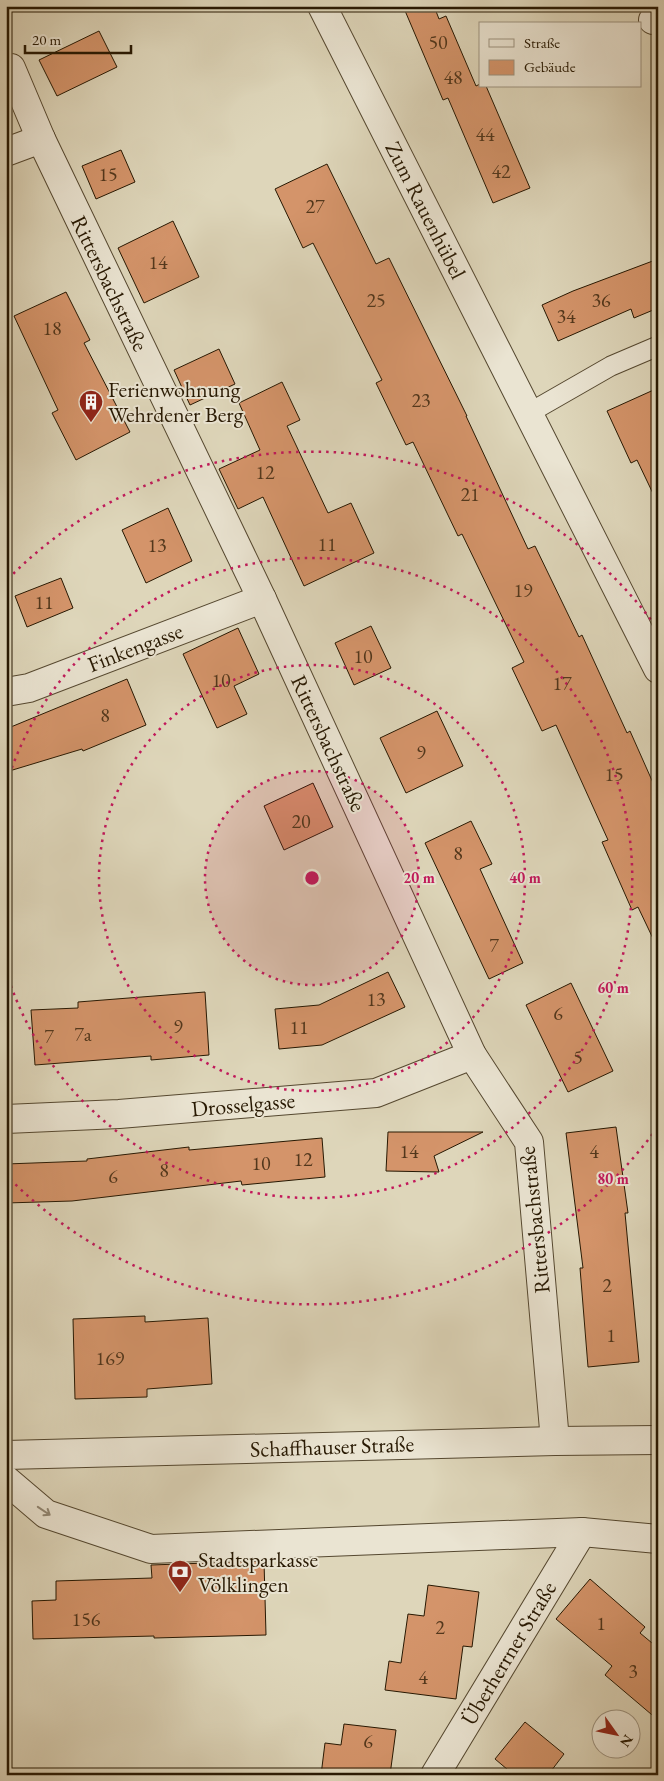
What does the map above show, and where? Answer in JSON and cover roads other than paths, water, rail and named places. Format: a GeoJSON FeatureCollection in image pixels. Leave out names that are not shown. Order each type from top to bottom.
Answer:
{"type":"FeatureCollection","features":[{"type":"Feature","properties":{"kind":"street","name":"Zum Rauenhübel"},"geometry":{"type":"LineString","coordinates":[[322,6],[658,669]]}},
{"type":"Feature","properties":{"kind":"street","name":"Rittersbachstraße"},"geometry":{"type":"LineString","coordinates":[[11,68],[41,139],[262,599],[472,1055],[529,1142],[555,1441]]}},
{"type":"Feature","properties":{"kind":"street"},"geometry":{"type":"LineString","coordinates":[[6,152],[41,139]]}},
{"type":"Feature","properties":{"kind":"street","name":"Finkengasse"},"geometry":{"type":"LineString","coordinates":[[6,692],[29,688],[262,599]]}},
{"type":"Feature","properties":{"kind":"street","name":"Drosselgasse"},"geometry":{"type":"LineString","coordinates":[[6,1119],[119,1114],[376,1093],[472,1055]]}},
{"type":"Feature","properties":{"kind":"street","name":"Schaffhauser Straße"},"geometry":{"type":"LineString","coordinates":[[6,1455],[658,1440]]}},
{"type":"Feature","properties":{"kind":"street"},"geometry":{"type":"LineString","coordinates":[[6,1480],[46,1514],[151,1549],[582,1532],[658,1539]]}},
{"type":"Feature","properties":{"kind":"street","name":"Überherrner Straße"},"geometry":{"type":"LineString","coordinates":[[435,1775],[582,1532]]}},
{"type":"Feature","properties":{"kind":"lane"},"geometry":{"type":"LineString","coordinates":[[529,413],[611,366],[658,346]]}},
{"type":"Feature","properties":{"kind":"place","name":"Ferienwohnung Wehrdener Berg"},"geometry":{"type":"Point","coordinates":[91,423]}},
{"type":"Feature","properties":{"kind":"place","name":"Stadtsparkasse Völklingen"},"geometry":{"type":"Point","coordinates":[180,1593]}}]}
